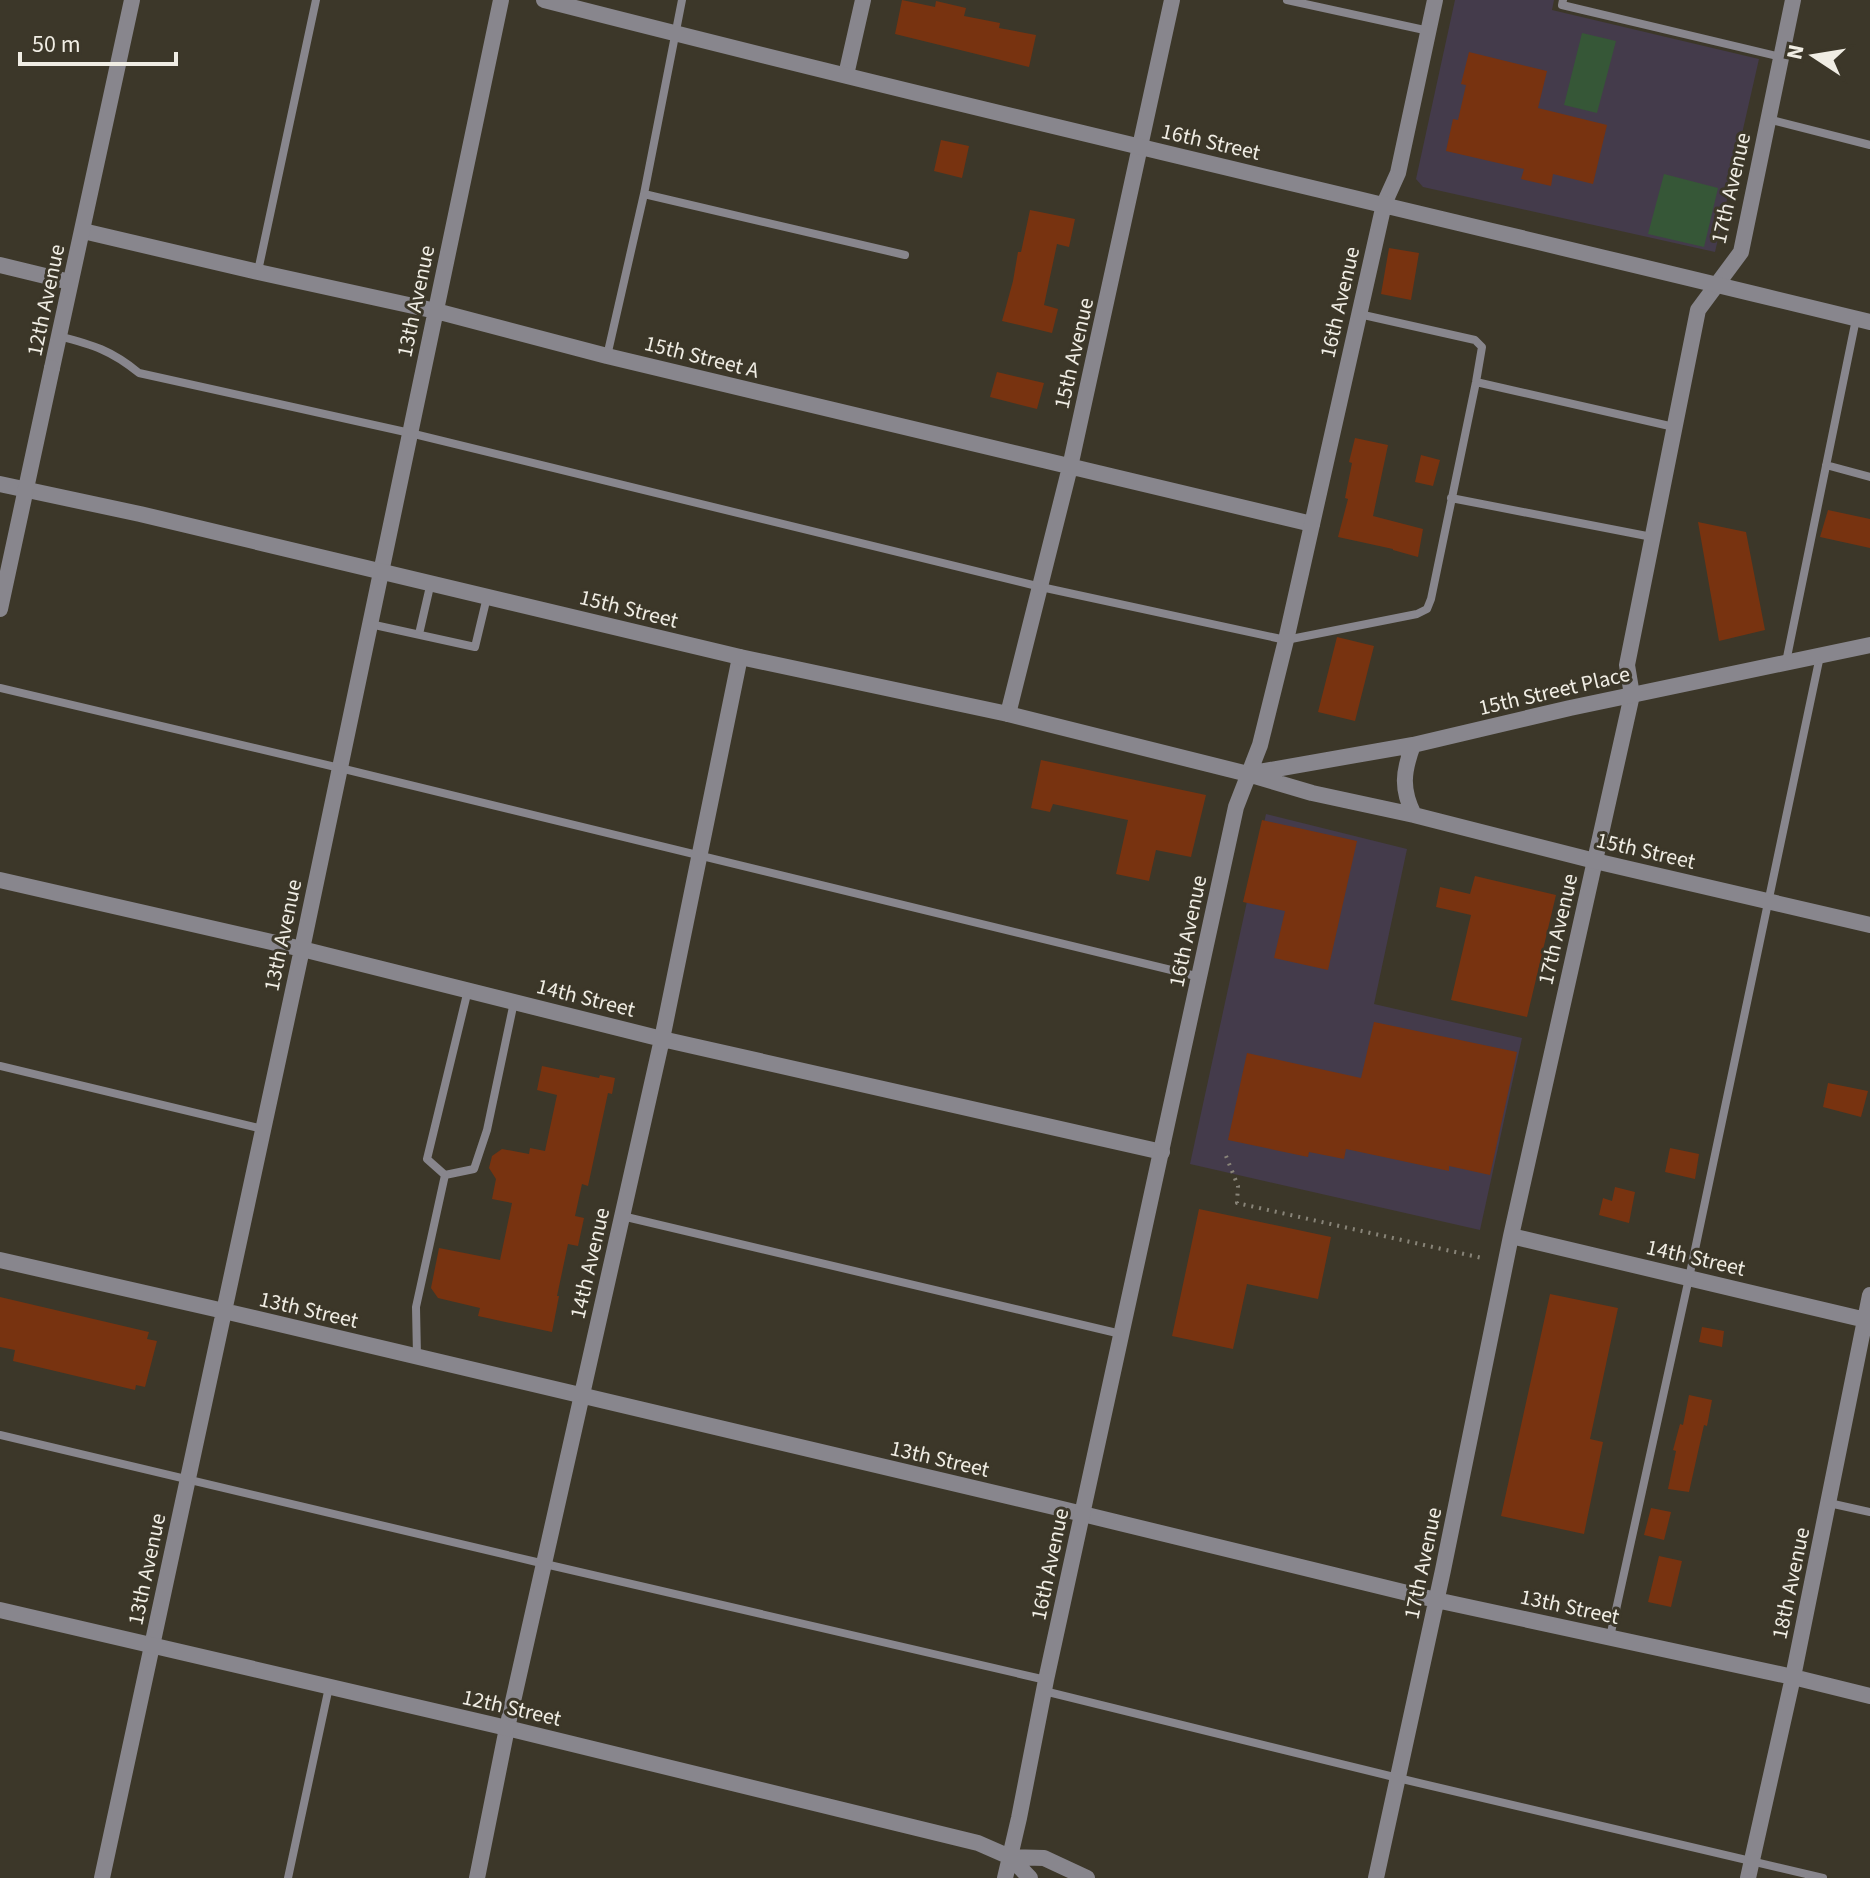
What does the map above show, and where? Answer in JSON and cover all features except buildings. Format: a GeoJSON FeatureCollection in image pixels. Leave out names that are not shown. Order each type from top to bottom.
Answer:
{"type":"FeatureCollection","features":[{"type":"Feature","properties":{"kind":"street","name":"12th Avenue"},"geometry":{"type":"LineString","coordinates":[[0,609],[132,0]]}},
{"type":"Feature","properties":{"kind":"street","name":"13th Avenue"},"geometry":{"type":"LineString","coordinates":[[102,1878],[302,949],[501,0]]}},
{"type":"Feature","properties":{"kind":"street","name":"16th Street"},"geometry":{"type":"LineString","coordinates":[[544,0],[1141,148],[1863,320]]}},
{"type":"Feature","properties":{"kind":"street"},"geometry":{"type":"LineString","coordinates":[[846,75],[863,0]]}},
{"type":"Feature","properties":{"kind":"street","name":"15th Avenue"},"geometry":{"type":"LineString","coordinates":[[1008,714],[1070,467],[1172,0]]}},
{"type":"Feature","properties":{"kind":"street","name":"16th Avenue"},"geometry":{"type":"LineString","coordinates":[[1005,1878],[1236,807],[1260,745],[1286,640],[1384,204],[1398,173],[1435,0]]}},
{"type":"Feature","properties":{"kind":"street","name":"17th Avenue"},"geometry":{"type":"LineString","coordinates":[[1376,1878],[1511,1236],[1632,695],[1627,665],[1698,310],[1741,252],[1793,0]]}},
{"type":"Feature","properties":{"kind":"street","name":"15th Street A"},"geometry":{"type":"LineString","coordinates":[[83,231],[436,311],[607,356],[1312,524]]}},
{"type":"Feature","properties":{"kind":"street"},"geometry":{"type":"LineString","coordinates":[[0,265],[70,282]]}},
{"type":"Feature","properties":{"kind":"street","name":"15th Street"},"geometry":{"type":"LineString","coordinates":[[0,484],[381,570],[740,657],[1008,714],[1312,793],[1870,925]]}},
{"type":"Feature","properties":{"kind":"street","name":"15th Street Place"},"geometry":{"type":"LineString","coordinates":[[1248,774],[1413,745],[1870,645]]}},
{"type":"Feature","properties":{"kind":"street","name":"14th Avenue"},"geometry":{"type":"LineString","coordinates":[[477,1878],[507,1728],[662,1039],[740,657]]}},
{"type":"Feature","properties":{"kind":"street"},"geometry":{"type":"LineString","coordinates":[[1413,745],[1405,766],[1404,783],[1406,799],[1414,815]]}},
{"type":"Feature","properties":{"kind":"street","name":"14th Street"},"geometry":{"type":"LineString","coordinates":[[0,880],[302,949],[662,1039],[1162,1152]]}},
{"type":"Feature","properties":{"kind":"street","name":"14th Street"},"geometry":{"type":"LineString","coordinates":[[1511,1236],[1867,1320]]}},
{"type":"Feature","properties":{"kind":"street","name":"13th Street"},"geometry":{"type":"LineString","coordinates":[[0,1260],[1436,1600],[1870,1696]]}},
{"type":"Feature","properties":{"kind":"street","name":"18th Avenue"},"geometry":{"type":"LineString","coordinates":[[1748,1878],[1793,1677],[1870,1295]]}},
{"type":"Feature","properties":{"kind":"street","name":"12th Street"},"geometry":{"type":"LineString","coordinates":[[0,1610],[507,1728],[978,1843],[1010,1857],[1044,1858],[1087,1878]]}},
{"type":"Feature","properties":{"kind":"street","name":"12th Street"},"geometry":{"type":"LineString","coordinates":[[1010,1857],[1030,1878]]}},
{"type":"Feature","properties":{"kind":"lane"},"geometry":{"type":"LineString","coordinates":[[258,272],[316,0]]}},
{"type":"Feature","properties":{"kind":"lane"},"geometry":{"type":"LineString","coordinates":[[607,356],[644,194],[682,0]]}},
{"type":"Feature","properties":{"kind":"lane"},"geometry":{"type":"LineString","coordinates":[[1287,0],[1429,31]]}},
{"type":"Feature","properties":{"kind":"lane"},"geometry":{"type":"LineString","coordinates":[[1563,0],[1562,5],[1781,57]]}},
{"type":"Feature","properties":{"kind":"lane"},"geometry":{"type":"LineString","coordinates":[[1768,119],[1870,145]]}},
{"type":"Feature","properties":{"kind":"lane"},"geometry":{"type":"LineString","coordinates":[[644,194],[905,255]]}},
{"type":"Feature","properties":{"kind":"lane"},"geometry":{"type":"LineString","coordinates":[[59,336],[100,347],[121,358],[139,373],[410,433],[1041,587],[1286,640],[1417,614],[1427,609],[1431,599],[1482,347],[1475,340],[1359,313]]}},
{"type":"Feature","properties":{"kind":"lane"},"geometry":{"type":"LineString","coordinates":[[1786,662],[1826,465],[1863,320]]}},
{"type":"Feature","properties":{"kind":"lane"},"geometry":{"type":"LineString","coordinates":[[1476,382],[1674,427]]}},
{"type":"Feature","properties":{"kind":"lane"},"geometry":{"type":"LineString","coordinates":[[1826,465],[1870,477]]}},
{"type":"Feature","properties":{"kind":"lane"},"geometry":{"type":"LineString","coordinates":[[1451,498],[1652,537]]}},
{"type":"Feature","properties":{"kind":"lane"},"geometry":{"type":"LineString","coordinates":[[419,634],[431,582]]}},
{"type":"Feature","properties":{"kind":"lane"},"geometry":{"type":"LineString","coordinates":[[370,623],[475,647],[487,596]]}},
{"type":"Feature","properties":{"kind":"lane"},"geometry":{"type":"LineString","coordinates":[[1610,1637],[1820,655]]}},
{"type":"Feature","properties":{"kind":"lane"},"geometry":{"type":"LineString","coordinates":[[0,688],[1200,977]]}},
{"type":"Feature","properties":{"kind":"lane"},"geometry":{"type":"LineString","coordinates":[[445,1175],[427,1159],[468,990]]}},
{"type":"Feature","properties":{"kind":"lane"},"geometry":{"type":"LineString","coordinates":[[445,1175],[474,1169],[487,1130],[514,1002]]}},
{"type":"Feature","properties":{"kind":"lane"},"geometry":{"type":"LineString","coordinates":[[0,1066],[263,1129]]}},
{"type":"Feature","properties":{"kind":"lane"},"geometry":{"type":"LineString","coordinates":[[417,1357],[416,1307],[445,1175]]}},
{"type":"Feature","properties":{"kind":"lane"},"geometry":{"type":"LineString","coordinates":[[622,1216],[1121,1334]]}},
{"type":"Feature","properties":{"kind":"lane"},"geometry":{"type":"LineString","coordinates":[[0,1435],[545,1564],[1045,1686],[1398,1778],[1823,1878]]}},
{"type":"Feature","properties":{"kind":"lane"},"geometry":{"type":"LineString","coordinates":[[1829,1503],[1870,1512]]}},
{"type":"Feature","properties":{"kind":"lane"},"geometry":{"type":"LineString","coordinates":[[288,1878],[329,1687]]}},
{"type":"Feature","properties":{"kind":"path"},"geometry":{"type":"LineString","coordinates":[[1226,1156],[1238,1186],[1237,1203],[1482,1258]]}},
{"type":"Feature","properties":{"kind":"shaded area"},"geometry":{"type":"Polygon","coordinates":[[[1455,0],[1554,0],[1552,10],[1759,59],[1715,252],[1423,187],[1416,179],[1455,0]]]}},
{"type":"Feature","properties":{"kind":"shaded area"},"geometry":{"type":"Polygon","coordinates":[[[1266,814],[1407,849],[1374,1004],[1522,1038],[1480,1230],[1190,1164],[1266,814]]]}},
{"type":"Feature","properties":{"kind":"green space"},"geometry":{"type":"Polygon","coordinates":[[[1582,33],[1616,41],[1597,113],[1564,105],[1582,33]]]}},
{"type":"Feature","properties":{"kind":"green space"},"geometry":{"type":"Polygon","coordinates":[[[1664,174],[1718,188],[1704,247],[1648,234],[1664,174]]]}}]}
